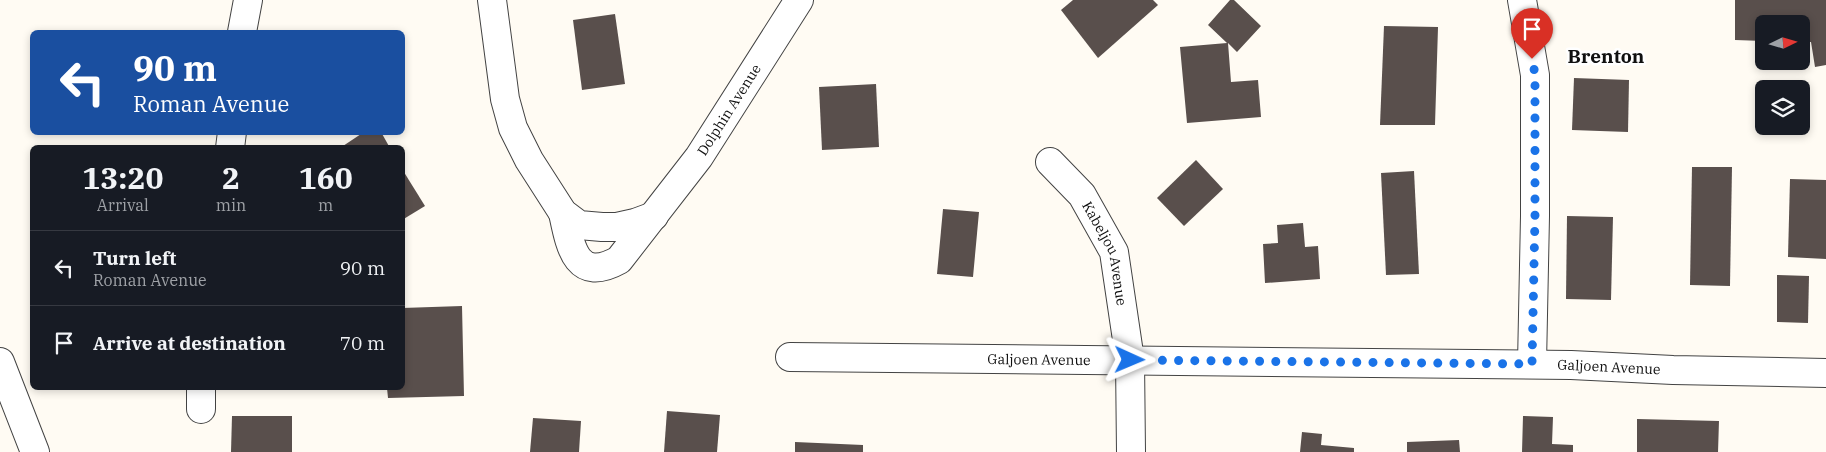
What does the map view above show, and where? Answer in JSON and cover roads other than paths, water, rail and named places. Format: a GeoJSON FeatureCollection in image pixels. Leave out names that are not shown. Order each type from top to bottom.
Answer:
{"type":"FeatureCollection","features":[{"type":"Feature","properties":{"kind":"street"},"geometry":{"type":"LineString","coordinates":[[242,30],[248,0]]}},
{"type":"Feature","properties":{"kind":"street","name":"Dolphin Avenue"},"geometry":{"type":"LineString","coordinates":[[492,0],[505,100],[513,128],[529,160],[563,213],[569,243],[577,257],[590,267],[601,268],[619,260],[698,157],[799,0]]}},
{"type":"Feature","properties":{"kind":"street"},"geometry":{"type":"LineString","coordinates":[[1522,0],[1535,74],[1532,364]]}},
{"type":"Feature","properties":{"kind":"street","name":"Kabeljou Avenue"},"geometry":{"type":"LineString","coordinates":[[1050,162],[1082,195],[1114,252],[1130,360],[1131,452]]}},
{"type":"Feature","properties":{"kind":"street","name":"Dolphin Avenue"},"geometry":{"type":"LineString","coordinates":[[563,213],[579,224],[602,228],[626,225],[654,216]]}},
{"type":"Feature","properties":{"kind":"street","name":"Galjoen Avenue"},"geometry":{"type":"LineString","coordinates":[[790,357],[1532,364],[1673,370],[1826,373]]}},
{"type":"Feature","properties":{"kind":"street"},"geometry":{"type":"LineString","coordinates":[[0,362],[35,452]]}},
{"type":"Feature","properties":{"kind":"district","name":"Brenton"},"geometry":{"type":"Point","coordinates":[1606,56]}}]}
